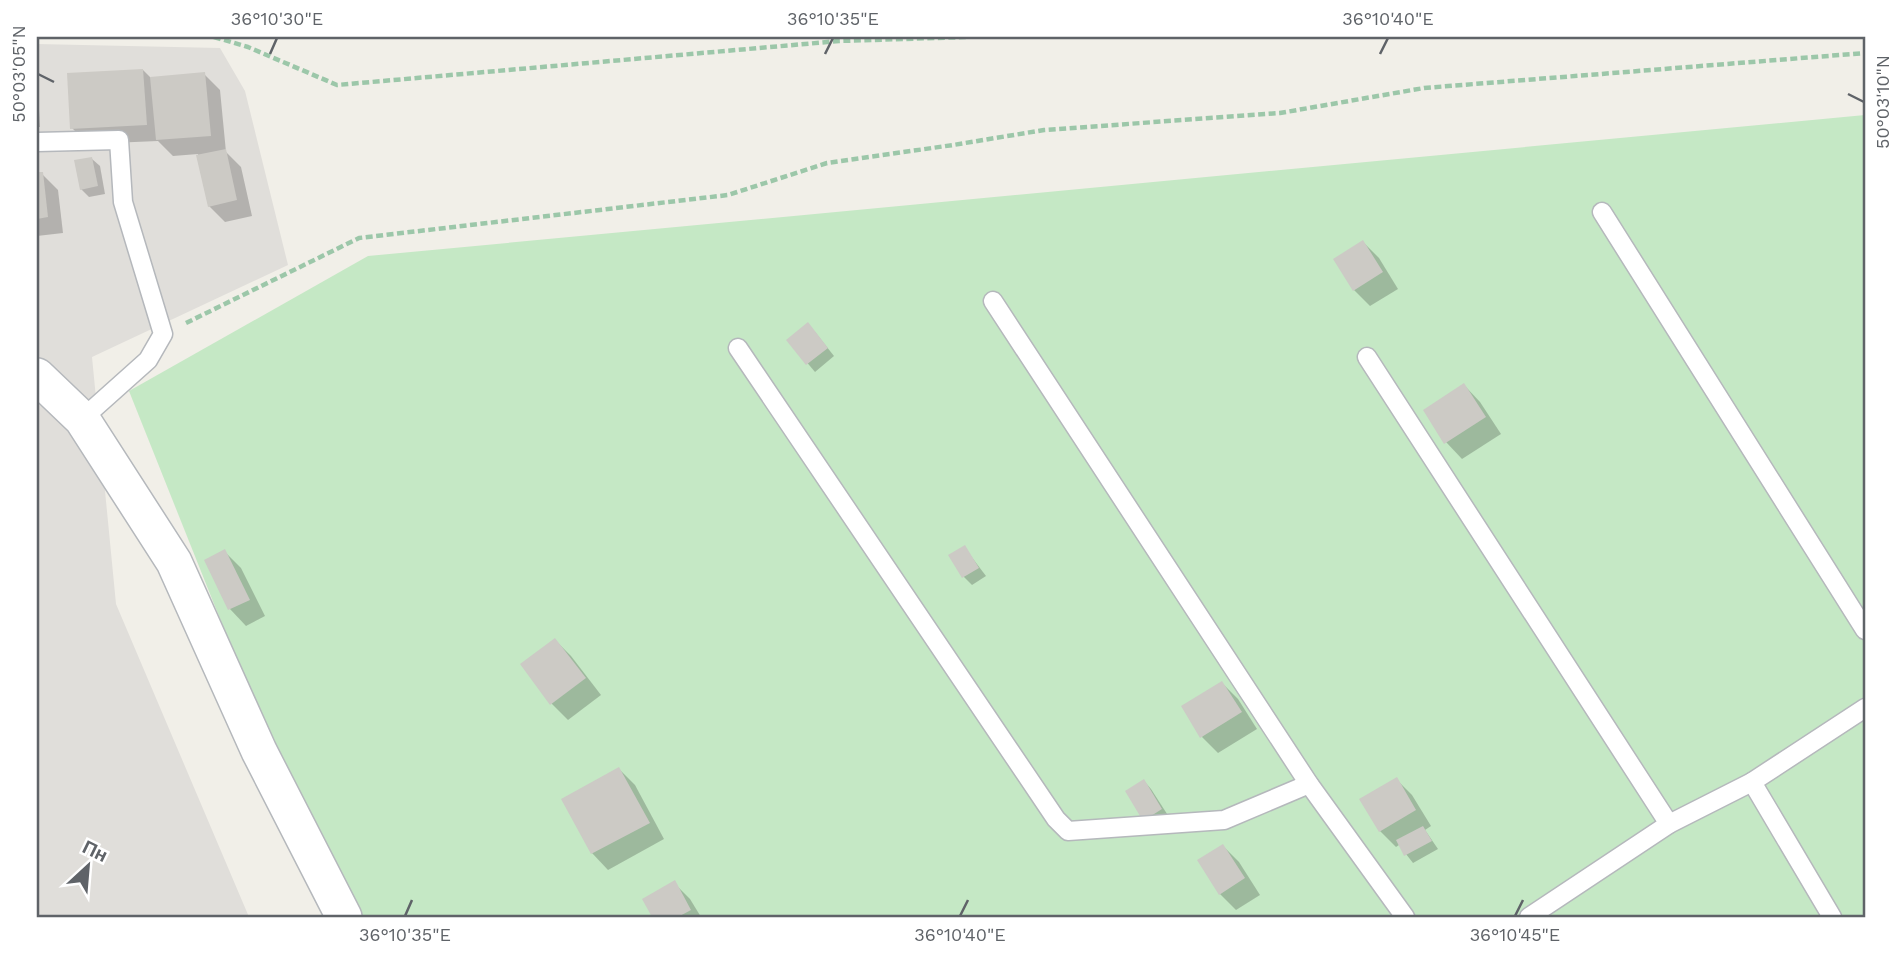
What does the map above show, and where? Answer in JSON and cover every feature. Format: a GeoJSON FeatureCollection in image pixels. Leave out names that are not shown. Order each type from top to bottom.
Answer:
{"type":"FeatureCollection","features":[{"type":"Feature","properties":{"kind":"street"},"geometry":{"type":"LineString","coordinates":[[37,376],[82,419],[174,562],[259,751],[344,917]]}},
{"type":"Feature","properties":{"kind":"lane"},"geometry":{"type":"LineString","coordinates":[[37,142],[119,141],[123,202],[163,334],[148,360],[82,419]]}},
{"type":"Feature","properties":{"kind":"lane"},"geometry":{"type":"LineString","coordinates":[[1602,212],[1865,630]]}},
{"type":"Feature","properties":{"kind":"lane"},"geometry":{"type":"LineString","coordinates":[[993,301],[1308,784],[1405,917]]}},
{"type":"Feature","properties":{"kind":"lane"},"geometry":{"type":"LineString","coordinates":[[738,348],[1056,819],[1068,831],[1224,820],[1308,784]]}},
{"type":"Feature","properties":{"kind":"lane"},"geometry":{"type":"LineString","coordinates":[[1367,358],[1669,824]]}},
{"type":"Feature","properties":{"kind":"lane"},"geometry":{"type":"LineString","coordinates":[[1529,917],[1669,824],[1752,782],[1865,708]]}},
{"type":"Feature","properties":{"kind":"lane"},"geometry":{"type":"LineString","coordinates":[[1752,782],[1832,917]]}},
{"type":"Feature","properties":{"kind":"path"},"geometry":{"type":"LineString","coordinates":[[214,37],[248,47],[337,85],[839,41],[968,37]]}},
{"type":"Feature","properties":{"kind":"path"},"geometry":{"type":"LineString","coordinates":[[163,334],[359,239],[728,195],[827,163],[1044,130],[1280,113],[1424,88],[1865,53]]}},
{"type":"Feature","properties":{"kind":"shaded area"},"geometry":{"type":"Polygon","coordinates":[[[37,44],[220,48],[245,91],[288,265],[92,357],[116,604],[249,917],[37,917],[37,44]]]}},
{"type":"Feature","properties":{"kind":"green space"},"geometry":{"type":"Polygon","coordinates":[[[1865,115],[1865,917],[339,917],[129,391],[368,256],[1865,115]]]}},
{"type":"Feature","properties":{"kind":"building"},"geometry":{"type":"Polygon","coordinates":[[[143,69],[147,125],[70,129],[67,73],[143,69]]]}},
{"type":"Feature","properties":{"kind":"building"},"geometry":{"type":"Polygon","coordinates":[[[205,72],[211,136],[156,140],[150,77],[205,72]]]}},
{"type":"Feature","properties":{"kind":"building"},"geometry":{"type":"Polygon","coordinates":[[[226,149],[237,200],[208,207],[196,155],[226,149]]]}},
{"type":"Feature","properties":{"kind":"building"},"geometry":{"type":"Polygon","coordinates":[[[92,157],[98,186],[80,190],[74,160],[92,157]]]}},
{"type":"Feature","properties":{"kind":"building"},"geometry":{"type":"Polygon","coordinates":[[[37,172],[43,172],[48,217],[37,219],[37,172]]]}},
{"type":"Feature","properties":{"kind":"building"},"geometry":{"type":"Polygon","coordinates":[[[1363,240],[1383,272],[1353,291],[1333,259],[1363,240]]]}},
{"type":"Feature","properties":{"kind":"building"},"geometry":{"type":"Polygon","coordinates":[[[808,322],[828,348],[806,365],[786,340],[808,322]]]}},
{"type":"Feature","properties":{"kind":"building"},"geometry":{"type":"Polygon","coordinates":[[[1464,383],[1486,417],[1444,444],[1423,410],[1464,383]]]}},
{"type":"Feature","properties":{"kind":"building"},"geometry":{"type":"Polygon","coordinates":[[[965,545],[979,568],[962,578],[948,555],[965,545]]]}},
{"type":"Feature","properties":{"kind":"building"},"geometry":{"type":"Polygon","coordinates":[[[225,549],[250,600],[228,610],[204,560],[225,549]]]}},
{"type":"Feature","properties":{"kind":"building"},"geometry":{"type":"Polygon","coordinates":[[[555,638],[586,678],[550,705],[520,664],[555,638]]]}},
{"type":"Feature","properties":{"kind":"building"},"geometry":{"type":"Polygon","coordinates":[[[1222,681],[1242,712],[1200,738],[1181,706],[1222,681]]]}},
{"type":"Feature","properties":{"kind":"building"},"geometry":{"type":"Polygon","coordinates":[[[619,767],[650,823],[591,854],[561,799],[619,767]]]}},
{"type":"Feature","properties":{"kind":"building"},"geometry":{"type":"Polygon","coordinates":[[[1397,777],[1416,810],[1379,832],[1359,799],[1397,777]]]}},
{"type":"Feature","properties":{"kind":"building"},"geometry":{"type":"Polygon","coordinates":[[[1144,779],[1162,809],[1143,821],[1125,791],[1144,779]]]}},
{"type":"Feature","properties":{"kind":"building"},"geometry":{"type":"Polygon","coordinates":[[[1423,826],[1432,841],[1404,856],[1396,840],[1423,826]]]}},
{"type":"Feature","properties":{"kind":"building"},"geometry":{"type":"Polygon","coordinates":[[[1223,844],[1245,878],[1219,895],[1197,860],[1223,844]]]}},
{"type":"Feature","properties":{"kind":"building"},"geometry":{"type":"Polygon","coordinates":[[[675,880],[691,910],[678,917],[652,917],[642,899],[675,880]]]}}]}
